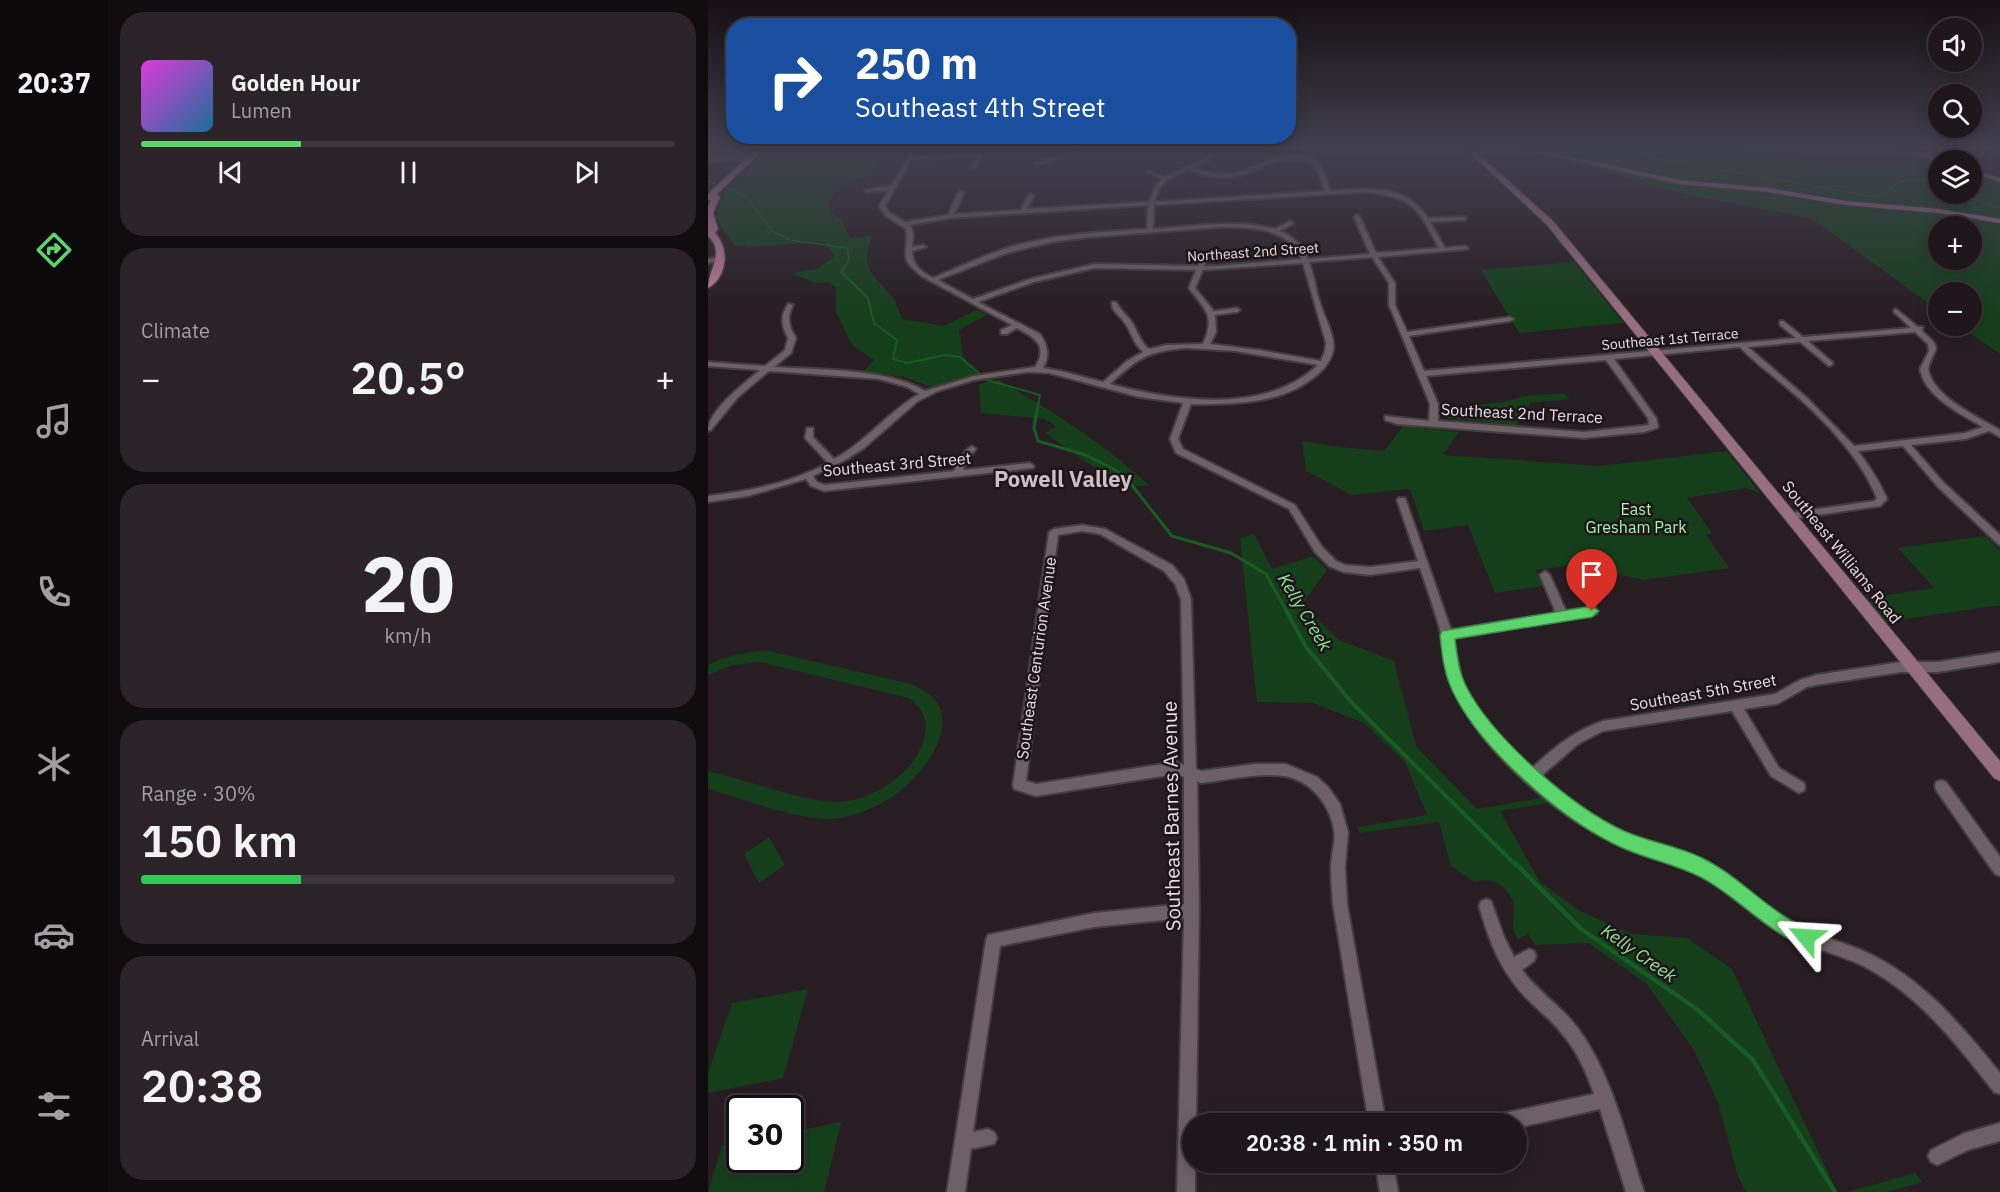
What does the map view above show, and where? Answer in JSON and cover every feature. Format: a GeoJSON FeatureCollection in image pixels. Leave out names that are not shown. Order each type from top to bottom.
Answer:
{"type":"FeatureCollection","features":[{"type":"Feature","properties":{"kind":"main road"},"geometry":{"type":"LineString","coordinates":[[708,285],[718,271],[722,259],[720,247],[710,233],[714,229],[709,213],[713,205]]}},
{"type":"Feature","properties":{"kind":"street"},"geometry":{"type":"LineString","coordinates":[[883,205],[884,211],[891,218],[905,224],[950,216],[1141,205]]}},
{"type":"Feature","properties":{"kind":"street"},"geometry":{"type":"LineString","coordinates":[[950,216],[955,205]]}},
{"type":"Feature","properties":{"kind":"street"},"geometry":{"type":"LineString","coordinates":[[1023,212],[1026,205]]}},
{"type":"Feature","properties":{"kind":"street"},"geometry":{"type":"LineString","coordinates":[[1150,231],[1151,205]]}},
{"type":"Feature","properties":{"kind":"street"},"geometry":{"type":"LineString","coordinates":[[1416,205],[1443,250]]}},
{"type":"Feature","properties":{"kind":"street","name":"Southeast Williams Road"},"geometry":{"type":"LineString","coordinates":[[1530,205],[1550,223],[2000,773]]}},
{"type":"Feature","properties":{"kind":"street"},"geometry":{"type":"LineString","coordinates":[[1865,205],[1939,211],[2000,221]]}},
{"type":"Feature","properties":{"kind":"street"},"geometry":{"type":"LineString","coordinates":[[1357,217],[1374,255],[1392,283],[1392,305],[1434,404],[1433,424]]}},
{"type":"Feature","properties":{"kind":"street"},"geometry":{"type":"LineString","coordinates":[[1426,220],[1464,218]]}},
{"type":"Feature","properties":{"kind":"street"},"geometry":{"type":"LineString","coordinates":[[1276,231],[1290,223]]}},
{"type":"Feature","properties":{"kind":"street"},"geometry":{"type":"LineString","coordinates":[[905,224],[910,233],[907,250],[914,267],[933,280],[1033,333],[1042,343],[1044,359],[1038,369]]}},
{"type":"Feature","properties":{"kind":"street"},"geometry":{"type":"LineString","coordinates":[[708,499],[760,491],[808,475],[860,446],[895,413],[926,394],[964,381],[1038,369],[1140,395],[1188,401],[1266,399],[1311,377],[1330,353],[1331,341],[1298,245],[1276,231],[1237,225],[1069,237],[1014,248],[933,280]]}},
{"type":"Feature","properties":{"kind":"street"},"geometry":{"type":"LineString","coordinates":[[1006,241],[1014,248]]}},
{"type":"Feature","properties":{"kind":"street"},"geometry":{"type":"LineString","coordinates":[[907,250],[923,247]]}},
{"type":"Feature","properties":{"kind":"street","name":"Northeast 2nd Street"},"geometry":{"type":"LineString","coordinates":[[975,301],[1032,280],[1081,268],[1119,265],[1200,269],[1466,248]]}},
{"type":"Feature","properties":{"kind":"street"},"geometry":{"type":"LineString","coordinates":[[708,261],[722,259]]}},
{"type":"Feature","properties":{"kind":"street"},"geometry":{"type":"LineString","coordinates":[[1204,259],[1192,288],[1212,313],[1212,332],[1204,348]]}},
{"type":"Feature","properties":{"kind":"street"},"geometry":{"type":"LineString","coordinates":[[946,300],[960,293]]}},
{"type":"Feature","properties":{"kind":"street"},"geometry":{"type":"LineString","coordinates":[[1114,303],[1114,309],[1128,322],[1132,336],[1148,352]]}},
{"type":"Feature","properties":{"kind":"street"},"geometry":{"type":"LineString","coordinates":[[708,429],[735,395],[791,346],[792,338],[785,328],[784,320],[790,304]]}},
{"type":"Feature","properties":{"kind":"street"},"geometry":{"type":"LineString","coordinates":[[1212,313],[1237,310]]}},
{"type":"Feature","properties":{"kind":"street"},"geometry":{"type":"LineString","coordinates":[[1896,311],[1920,329],[1932,343],[1933,351],[1925,364],[1924,372],[1930,383],[1960,410],[2000,434]]}},
{"type":"Feature","properties":{"kind":"street"},"geometry":{"type":"LineString","coordinates":[[1405,334],[1510,319]]}},
{"type":"Feature","properties":{"kind":"street"},"geometry":{"type":"LineString","coordinates":[[1783,322],[1829,364]]}},
{"type":"Feature","properties":{"kind":"street"},"geometry":{"type":"LineString","coordinates":[[1004,332],[1018,325]]}},
{"type":"Feature","properties":{"kind":"street","name":"Southeast 1st Terrace"},"geometry":{"type":"LineString","coordinates":[[1422,374],[1920,329]]}},
{"type":"Feature","properties":{"kind":"street"},"geometry":{"type":"LineString","coordinates":[[1743,346],[1756,360],[1793,389],[1851,449],[1881,493],[1882,499],[1877,504],[1790,516]]}},
{"type":"Feature","properties":{"kind":"street"},"geometry":{"type":"LineString","coordinates":[[1103,386],[1132,360],[1148,352],[1177,347],[1260,351],[1323,364]]}},
{"type":"Feature","properties":{"kind":"street"},"geometry":{"type":"LineString","coordinates":[[708,358],[748,362],[752,366]]}},
{"type":"Feature","properties":{"kind":"street","name":"Southeast 2nd Terrace"},"geometry":{"type":"LineString","coordinates":[[1388,418],[1397,421],[1584,435],[1654,426],[1652,418],[1609,358]]}},
{"type":"Feature","properties":{"kind":"street"},"geometry":{"type":"LineString","coordinates":[[708,364],[879,377],[909,385],[926,394]]}},
{"type":"Feature","properties":{"kind":"street"},"geometry":{"type":"LineString","coordinates":[[1188,401],[1174,439],[1179,451],[1292,507],[1303,519],[1321,553],[1330,564],[1350,570],[1377,570],[1422,564]]}},
{"type":"Feature","properties":{"kind":"street"},"geometry":{"type":"LineString","coordinates":[[1851,449],[1966,436],[1990,428]]}},
{"type":"Feature","properties":{"kind":"street"},"geometry":{"type":"LineString","coordinates":[[810,430],[809,438],[833,463]]}},
{"type":"Feature","properties":{"kind":"street"},"geometry":{"type":"LineString","coordinates":[[1905,443],[1940,484],[2000,541]]}},
{"type":"Feature","properties":{"kind":"street"},"geometry":{"type":"LineString","coordinates":[[957,474],[963,460],[972,449]]}},
{"type":"Feature","properties":{"kind":"street","name":"Southeast 3rd Street"},"geometry":{"type":"LineString","coordinates":[[808,475],[814,484],[824,488],[1030,466]]}},
{"type":"Feature","properties":{"kind":"street"},"geometry":{"type":"LineString","coordinates":[[1402,500],[1447,635],[1451,668],[1460,690],[1496,740],[1532,776],[1602,828],[1648,849],[1694,863],[1724,880],[1787,929],[1824,946],[1861,957],[1897,977],[1937,1011],[2000,1086]]}},
{"type":"Feature","properties":{"kind":"street","name":"Southeast Barnes Avenue"},"geometry":{"type":"LineString","coordinates":[[1054,531],[1082,528],[1102,531],[1159,562],[1180,582],[1186,599],[1192,774],[1192,910],[1186,1192]]}},
{"type":"Feature","properties":{"kind":"street","name":"Southeast Centurion Avenue"},"geometry":{"type":"LineString","coordinates":[[1054,531],[1019,785],[1036,790],[1176,768],[1192,774]]}},
{"type":"Feature","properties":{"kind":"street"},"geometry":{"type":"LineString","coordinates":[[1545,575],[1563,616]]}},
{"type":"Feature","properties":{"kind":"street"},"geometry":{"type":"LineString","coordinates":[[1447,635],[1592,611]]}},
{"type":"Feature","properties":{"kind":"street","name":"Southeast 5th Street"},"geometry":{"type":"LineString","coordinates":[[1532,776],[1570,741],[1591,730],[1777,699],[1804,683],[1816,680],[1913,667],[1938,667],[2000,657]]}},
{"type":"Feature","properties":{"kind":"street"},"geometry":{"type":"LineString","coordinates":[[1735,705],[1775,772],[1799,787]]}},
{"type":"Feature","properties":{"kind":"street"},"geometry":{"type":"LineString","coordinates":[[1192,774],[1201,777],[1264,769],[1286,770],[1300,774],[1323,791],[1335,808],[1341,832],[1337,883],[1376,1113]]}},
{"type":"Feature","properties":{"kind":"street"},"geometry":{"type":"LineString","coordinates":[[1941,786],[1999,867]]}},
{"type":"Feature","properties":{"kind":"street"},"geometry":{"type":"LineString","coordinates":[[1486,906],[1499,947],[1510,968],[1526,988],[1574,1034],[1588,1057],[1635,1192]]}},
{"type":"Feature","properties":{"kind":"street"},"geometry":{"type":"LineString","coordinates":[[956,1192],[993,940],[1094,920],[1192,910]]}},
{"type":"Feature","properties":{"kind":"street"},"geometry":{"type":"LineString","coordinates":[[1510,968],[1529,956]]}},
{"type":"Feature","properties":{"kind":"street"},"geometry":{"type":"LineString","coordinates":[[1527,1117],[1604,1100]]}},
{"type":"Feature","properties":{"kind":"street"},"geometry":{"type":"LineString","coordinates":[[1937,1156],[1965,1142],[2000,1132]]}},
{"type":"Feature","properties":{"kind":"street"},"geometry":{"type":"LineString","coordinates":[[963,1142],[988,1137]]}},
{"type":"Feature","properties":{"kind":"street"},"geometry":{"type":"LineString","coordinates":[[1386,1173],[1389,1192]]}},
{"type":"Feature","properties":{"kind":"green space"},"geometry":{"type":"Polygon","coordinates":[[[719,205],[830,205],[828,210],[842,220],[850,238],[872,236],[867,257],[870,271],[893,298],[902,319],[943,326],[977,310],[987,315],[959,330],[963,356],[978,375],[931,387],[904,377],[863,372],[874,360],[852,345],[836,312],[836,287],[827,282],[817,283],[791,273],[817,269],[835,256],[824,242],[734,246],[719,222],[717,212],[719,205]]]}},
{"type":"Feature","properties":{"kind":"green space"},"geometry":{"type":"Polygon","coordinates":[[[1738,205],[2000,205],[2000,354],[1974,336],[1982,336],[1982,282],[1928,282],[1928,303],[1811,218],[1738,205]]]}},
{"type":"Feature","properties":{"kind":"green space"},"geometry":{"type":"Polygon","coordinates":[[[1574,262],[1624,323],[1519,333],[1481,270],[1574,262]]]}},
{"type":"Feature","properties":{"kind":"green space"},"geometry":{"type":"Polygon","coordinates":[[[999,380],[1077,429],[1149,485],[1123,488],[1045,433],[1056,426],[1045,419],[981,413],[979,384],[999,380]]]}},
{"type":"Feature","properties":{"kind":"green space"},"geometry":{"type":"Polygon","coordinates":[[[1563,393],[1570,399],[1530,403],[1516,425],[1446,418],[1446,408],[1563,393]]]}},
{"type":"Feature","properties":{"kind":"green space","name":"East Gresham Park"},"geometry":{"type":"Polygon","coordinates":[[[1403,426],[1459,432],[1443,455],[1599,466],[1727,451],[1760,493],[1746,488],[1687,498],[1712,533],[1706,535],[1729,568],[1644,580],[1607,572],[1601,561],[1536,570],[1543,586],[1495,593],[1468,525],[1424,531],[1410,489],[1352,495],[1306,471],[1302,441],[1384,451],[1403,426]]]}},
{"type":"Feature","properties":{"kind":"green space"},"geometry":{"type":"Polygon","coordinates":[[[1254,534],[1272,569],[1313,556],[1327,570],[1302,604],[1339,640],[1394,661],[1416,746],[1477,809],[1541,798],[1547,803],[1500,811],[1540,882],[1580,911],[1632,934],[1687,938],[1732,969],[1837,1192],[1746,1192],[1737,1174],[1719,1105],[1694,1050],[1646,983],[1588,943],[1535,945],[1528,934],[1518,939],[1513,923],[1514,907],[1509,894],[1494,882],[1474,882],[1451,866],[1439,822],[1359,833],[1358,827],[1427,815],[1405,762],[1364,723],[1313,703],[1257,702],[1240,538],[1254,534]]]}},
{"type":"Feature","properties":{"kind":"green space"},"geometry":{"type":"Polygon","coordinates":[[[1985,536],[2000,551],[2000,605],[1886,622],[1866,598],[1934,588],[1898,548],[1985,536]]]}},
{"type":"Feature","properties":{"kind":"green space"},"geometry":{"type":"Polygon","coordinates":[[[769,651],[911,684],[930,695],[940,708],[942,724],[939,740],[931,757],[906,786],[892,797],[879,805],[840,818],[819,819],[804,816],[708,789],[708,771],[810,799],[851,801],[878,791],[893,781],[911,764],[921,748],[926,723],[922,712],[908,698],[760,662],[733,665],[708,675],[708,665],[715,662],[745,653],[769,651]]]}},
{"type":"Feature","properties":{"kind":"green space"},"geometry":{"type":"Polygon","coordinates":[[[769,837],[785,865],[759,883],[744,854],[769,837]]]}},
{"type":"Feature","properties":{"kind":"green space"},"geometry":{"type":"Polygon","coordinates":[[[808,989],[783,1078],[708,1093],[708,1073],[732,1003],[808,989]]]}},
{"type":"Feature","properties":{"kind":"green space"},"geometry":{"type":"Polygon","coordinates":[[[841,1122],[824,1192],[708,1192],[722,1145],[726,1144],[726,1173],[804,1173],[804,1129],[841,1122]]]}},
{"type":"Feature","properties":{"kind":"green space"},"geometry":{"type":"Polygon","coordinates":[[[1915,1173],[1923,1182],[1888,1192],[1847,1192],[1915,1173]]]}},
{"type":"Feature","properties":{"kind":"waterway","name":"Kelly Creek"},"geometry":{"type":"LineString","coordinates":[[752,205],[772,231],[790,240],[847,248],[849,259],[845,266]]}},
{"type":"Feature","properties":{"kind":"waterway"},"geometry":{"type":"LineString","coordinates":[[1990,205],[2000,208]]}},
{"type":"Feature","properties":{"kind":"waterway","name":"Kelly Creek"},"geometry":{"type":"LineString","coordinates":[[846,265],[841,272],[868,298],[874,323],[897,340],[893,359],[907,363],[945,355],[960,357],[987,380],[1040,395],[1036,417]]}},
{"type":"Feature","properties":{"kind":"waterway","name":"Kelly Creek"},"geometry":{"type":"LineString","coordinates":[[1036,415],[1034,428],[1038,441],[1086,455],[1123,474],[1172,536],[1231,553],[1266,574],[1287,612]]}},
{"type":"Feature","properties":{"kind":"waterway","name":"Kelly Creek"},"geometry":{"type":"LineString","coordinates":[[1286,610],[1306,647],[1353,704],[1516,865]]}},
{"type":"Feature","properties":{"kind":"waterway","name":"Kelly Creek"},"geometry":{"type":"LineString","coordinates":[[1515,863],[1581,929],[1698,1010],[1753,1060],[1835,1192]]}},
{"type":"Feature","properties":{"kind":"district","name":"Powell Valley"},"geometry":{"type":"Point","coordinates":[1063,478]}},
{"type":"Feature","properties":{"kind":"route"},"geometry":{"type":"LineString","coordinates":[[1592,611],[1447,635],[1451,668],[1460,690],[1476,715],[1520,765],[1552,793],[1593,823],[1621,839],[1694,863],[1738,890],[1777,923],[1806,937]]}}]}
